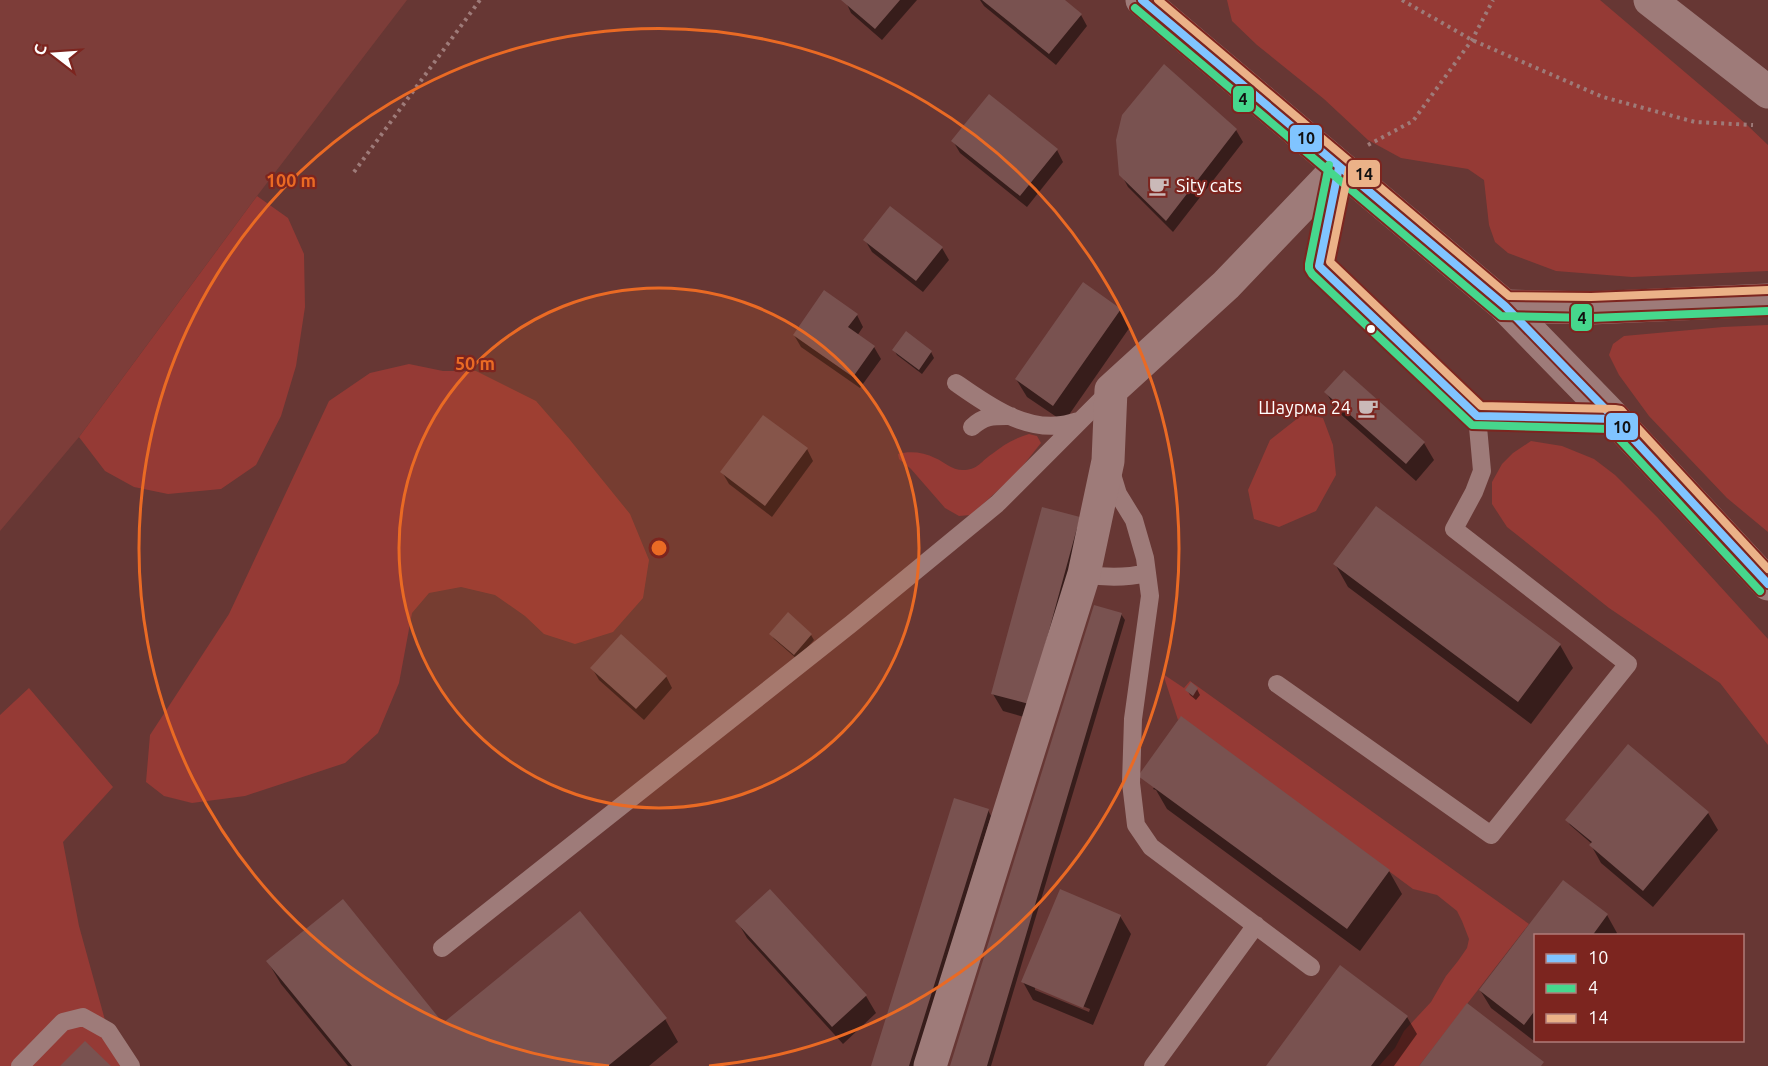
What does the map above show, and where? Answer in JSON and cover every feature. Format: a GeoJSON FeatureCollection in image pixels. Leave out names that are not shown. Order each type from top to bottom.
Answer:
{"type":"FeatureCollection","features":[{"type":"Feature","properties":{"kind":"street"},"geometry":{"type":"LineString","coordinates":[[1142,0],[1505,306],[1615,419],[1768,584]]}},
{"type":"Feature","properties":{"kind":"street"},"geometry":{"type":"LineString","coordinates":[[1650,0],[1768,92]]}},
{"type":"Feature","properties":{"kind":"street"},"geometry":{"type":"LineString","coordinates":[[930,1066],[1084,574],[1108,461],[1111,390],[1226,285],[1339,167]]}},
{"type":"Feature","properties":{"kind":"street"},"geometry":{"type":"LineString","coordinates":[[1505,306],[1590,308],[1768,300]]}},
{"type":"Feature","properties":{"kind":"lane"},"geometry":{"type":"LineString","coordinates":[[1339,167],[1319,266],[1478,416],[1615,419]]}},
{"type":"Feature","properties":{"kind":"lane"},"geometry":{"type":"LineString","coordinates":[[956,383],[975,397],[1011,416],[1035,425],[1060,426],[1080,421]]}},
{"type":"Feature","properties":{"kind":"lane"},"geometry":{"type":"LineString","coordinates":[[442,948],[842,631],[988,512],[1111,390]]}},
{"type":"Feature","properties":{"kind":"lane"},"geometry":{"type":"LineString","coordinates":[[972,428],[980,420],[993,416],[1011,416]]}},
{"type":"Feature","properties":{"kind":"lane"},"geometry":{"type":"LineString","coordinates":[[1277,684],[1491,835],[1628,664],[1454,530],[1482,471],[1478,416]]}},
{"type":"Feature","properties":{"kind":"lane"},"geometry":{"type":"LineString","coordinates":[[1108,461],[1118,494],[1134,520],[1145,558],[1150,596],[1133,719],[1131,783],[1136,825],[1151,847],[1311,967]]}},
{"type":"Feature","properties":{"kind":"lane"},"geometry":{"type":"LineString","coordinates":[[1084,574],[1107,578],[1147,573]]}},
{"type":"Feature","properties":{"kind":"lane"},"geometry":{"type":"LineString","coordinates":[[1153,1066],[1256,925]]}},
{"type":"Feature","properties":{"kind":"lane"},"geometry":{"type":"LineString","coordinates":[[20,1066],[63,1022],[83,1017],[108,1031],[131,1066]]}},
{"type":"Feature","properties":{"kind":"path"},"geometry":{"type":"LineString","coordinates":[[354,172],[480,0]]}},
{"type":"Feature","properties":{"kind":"path"},"geometry":{"type":"LineString","coordinates":[[1402,0],[1472,40],[1603,98],[1695,122],[1763,125]]}},
{"type":"Feature","properties":{"kind":"path"},"geometry":{"type":"LineString","coordinates":[[1339,167],[1355,152],[1413,121],[1472,40],[1493,0]]}},
{"type":"Feature","properties":{"kind":"shaded area"},"geometry":{"type":"Polygon","coordinates":[[[0,0],[407,0],[257,196],[79,437],[0,531],[0,0]]]}},
{"type":"Feature","properties":{"kind":"shaded area"},"geometry":{"type":"Polygon","coordinates":[[[1227,0],[1600,0],[1768,145],[1768,271],[1632,277],[1556,271],[1508,253],[1495,242],[1489,225],[1484,180],[1468,169],[1401,158],[1368,140],[1324,99],[1257,45],[1232,21],[1227,0]]]}},
{"type":"Feature","properties":{"kind":"shaded area"},"geometry":{"type":"Polygon","coordinates":[[[257,196],[288,218],[304,254],[305,307],[296,366],[281,416],[256,465],[221,489],[168,494],[134,487],[105,471],[79,437],[257,196]]]}},
{"type":"Feature","properties":{"kind":"shaded area"},"geometry":{"type":"Polygon","coordinates":[[[1768,325],[1768,532],[1727,498],[1649,416],[1619,375],[1609,355],[1613,344],[1624,336],[1768,325]]]}},
{"type":"Feature","properties":{"kind":"shaded area"},"geometry":{"type":"Polygon","coordinates":[[[409,364],[443,371],[476,371],[536,401],[630,514],[649,560],[643,598],[613,632],[575,644],[544,634],[525,616],[495,595],[461,587],[429,593],[412,613],[399,683],[378,733],[345,763],[245,796],[192,803],[164,796],[146,782],[150,735],[229,614],[329,401],[370,373],[409,364]]]}},
{"type":"Feature","properties":{"kind":"shaded area"},"geometry":{"type":"Polygon","coordinates":[[[1303,414],[1323,418],[1333,445],[1336,475],[1316,511],[1279,527],[1254,519],[1248,490],[1270,440],[1303,414]]]}},
{"type":"Feature","properties":{"kind":"shaded area"},"geometry":{"type":"Polygon","coordinates":[[[1029,434],[1037,436],[1041,443],[1017,473],[971,515],[959,516],[945,508],[911,469],[899,459],[898,454],[921,453],[956,469],[970,469],[1005,445],[1029,434]]]}},
{"type":"Feature","properties":{"kind":"shaded area"},"geometry":{"type":"Polygon","coordinates":[[[1531,441],[1562,446],[1594,459],[1615,475],[1657,517],[1768,639],[1768,745],[1720,683],[1609,608],[1507,527],[1492,504],[1492,482],[1502,464],[1531,441]]]}},
{"type":"Feature","properties":{"kind":"shaded area"},"geometry":{"type":"Polygon","coordinates":[[[1163,674],[1184,688],[1190,681],[1529,924],[1419,1066],[1379,1066],[1395,1048],[1404,1031],[1431,1002],[1446,976],[1467,948],[1469,939],[1457,911],[1437,895],[1413,889],[1181,717],[1178,720],[1163,674]]]}},
{"type":"Feature","properties":{"kind":"shaded area"},"geometry":{"type":"Polygon","coordinates":[[[29,688],[113,787],[63,842],[79,926],[108,1031],[131,1066],[0,1066],[0,715],[29,688]]]}},
{"type":"Feature","properties":{"kind":"building"},"geometry":{"type":"Polygon","coordinates":[[[841,0],[900,0],[875,29],[841,0]]]}},
{"type":"Feature","properties":{"kind":"building"},"geometry":{"type":"Polygon","coordinates":[[[982,0],[1065,0],[1082,14],[1049,54],[982,0]]]}},
{"type":"Feature","properties":{"kind":"building"},"geometry":{"type":"Polygon","coordinates":[[[1164,64],[1237,129],[1166,221],[1119,175],[1116,140],[1122,115],[1164,64]]]}},
{"type":"Feature","properties":{"kind":"building"},"geometry":{"type":"Polygon","coordinates":[[[989,94],[1058,149],[1020,196],[951,141],[989,94]]]}},
{"type":"Feature","properties":{"kind":"building"},"geometry":{"type":"Polygon","coordinates":[[[890,206],[943,247],[916,281],[863,240],[890,206]]]}},
{"type":"Feature","properties":{"kind":"building"},"geometry":{"type":"Polygon","coordinates":[[[1083,282],[1121,309],[1053,406],[1015,379],[1083,282]]]}},
{"type":"Feature","properties":{"kind":"building"},"geometry":{"type":"Polygon","coordinates":[[[824,290],[858,314],[848,327],[875,346],[853,377],[793,335],[824,290]]]}},
{"type":"Feature","properties":{"kind":"building"},"geometry":{"type":"Polygon","coordinates":[[[906,331],[932,351],[919,370],[892,350],[906,331]]]}},
{"type":"Feature","properties":{"kind":"building"},"geometry":{"type":"Polygon","coordinates":[[[1344,370],[1425,442],[1406,464],[1324,392],[1344,370]]]}},
{"type":"Feature","properties":{"kind":"building"},"geometry":{"type":"Polygon","coordinates":[[[763,415],[808,448],[765,506],[720,472],[763,415]]]}},
{"type":"Feature","properties":{"kind":"building"},"geometry":{"type":"Polygon","coordinates":[[[1376,506],[1561,644],[1518,702],[1333,564],[1376,506]]]}},
{"type":"Feature","properties":{"kind":"building"},"geometry":{"type":"Polygon","coordinates":[[[1042,507],[1080,517],[1029,704],[991,694],[1042,507]]]}},
{"type":"Feature","properties":{"kind":"building"},"geometry":{"type":"Polygon","coordinates":[[[1094,605],[1122,613],[987,1066],[950,1066],[1094,605]]]}},
{"type":"Feature","properties":{"kind":"building"},"geometry":{"type":"Polygon","coordinates":[[[788,612],[812,634],[794,655],[769,634],[788,612]]]}},
{"type":"Feature","properties":{"kind":"building"},"geometry":{"type":"Polygon","coordinates":[[[621,634],[667,676],[636,709],[590,668],[621,634]]]}},
{"type":"Feature","properties":{"kind":"building"},"geometry":{"type":"Polygon","coordinates":[[[1191,682],[1198,688],[1193,696],[1185,690],[1191,682]]]}},
{"type":"Feature","properties":{"kind":"building"},"geometry":{"type":"Polygon","coordinates":[[[1181,716],[1390,870],[1347,929],[1138,776],[1181,716]]]}},
{"type":"Feature","properties":{"kind":"building"},"geometry":{"type":"Polygon","coordinates":[[[1628,744],[1709,812],[1643,891],[1589,845],[1592,842],[1565,820],[1628,744]]]}},
{"type":"Feature","properties":{"kind":"building"},"geometry":{"type":"Polygon","coordinates":[[[954,798],[989,809],[909,1066],[871,1066],[954,798]]]}},
{"type":"Feature","properties":{"kind":"building"},"geometry":{"type":"Polygon","coordinates":[[[1563,880],[1608,914],[1593,934],[1534,934],[1534,1012],[1524,1025],[1479,990],[1563,880]]]}},
{"type":"Feature","properties":{"kind":"building"},"geometry":{"type":"Polygon","coordinates":[[[770,889],[867,995],[832,1027],[735,921],[770,889]]]}},
{"type":"Feature","properties":{"kind":"building"},"geometry":{"type":"Polygon","coordinates":[[[1060,889],[1121,915],[1083,1008],[1021,982],[1060,889]]]}},
{"type":"Feature","properties":{"kind":"building"},"geometry":{"type":"Polygon","coordinates":[[[343,899],[443,1023],[580,911],[667,1018],[608,1066],[352,1066],[266,961],[343,899]]]}},
{"type":"Feature","properties":{"kind":"building"},"geometry":{"type":"Polygon","coordinates":[[[1340,965],[1408,1016],[1371,1066],[1266,1066],[1340,965]]]}},
{"type":"Feature","properties":{"kind":"building"},"geometry":{"type":"Polygon","coordinates":[[[1467,1003],[1544,1062],[1541,1066],[1419,1066],[1467,1003]]]}},
{"type":"Feature","properties":{"kind":"building"},"geometry":{"type":"Polygon","coordinates":[[[85,1041],[111,1066],[60,1066],[85,1041]]]}},
{"type":"Feature","properties":{"kind":"transit line","name":"10"},"geometry":{"type":"LineString","coordinates":[[1142,0],[1505,306],[1615,419],[1768,584]]}},
{"type":"Feature","properties":{"kind":"transit line","name":"14"},"geometry":{"type":"LineString","coordinates":[[1158,0],[1509,296],[1591,297],[1768,290]]}},
{"type":"Feature","properties":{"kind":"transit line","name":"4"},"geometry":{"type":"LineString","coordinates":[[1135,8],[1501,316],[1591,318],[1768,311]]}},
{"type":"Feature","properties":{"kind":"transit line","name":"4"},"geometry":{"type":"LineString","coordinates":[[1329,165],[1309,264],[1312,274],[1472,425],[1610,429],[1760,591]]}},
{"type":"Feature","properties":{"kind":"transit line","name":"10"},"geometry":{"type":"LineString","coordinates":[[1339,167],[1319,266],[1477,416],[1615,419]]}},
{"type":"Feature","properties":{"kind":"transit line","name":"14"},"geometry":{"type":"LineString","coordinates":[[1349,169],[1330,262],[1481,406],[1621,410],[1768,569]]}},
{"type":"Feature","properties":{"kind":"place","name":"Sity cats"},"geometry":{"type":"Point","coordinates":[1159,186]}},
{"type":"Feature","properties":{"kind":"place","name":"Шаурма 24"},"geometry":{"type":"Point","coordinates":[1368,408]}}]}
